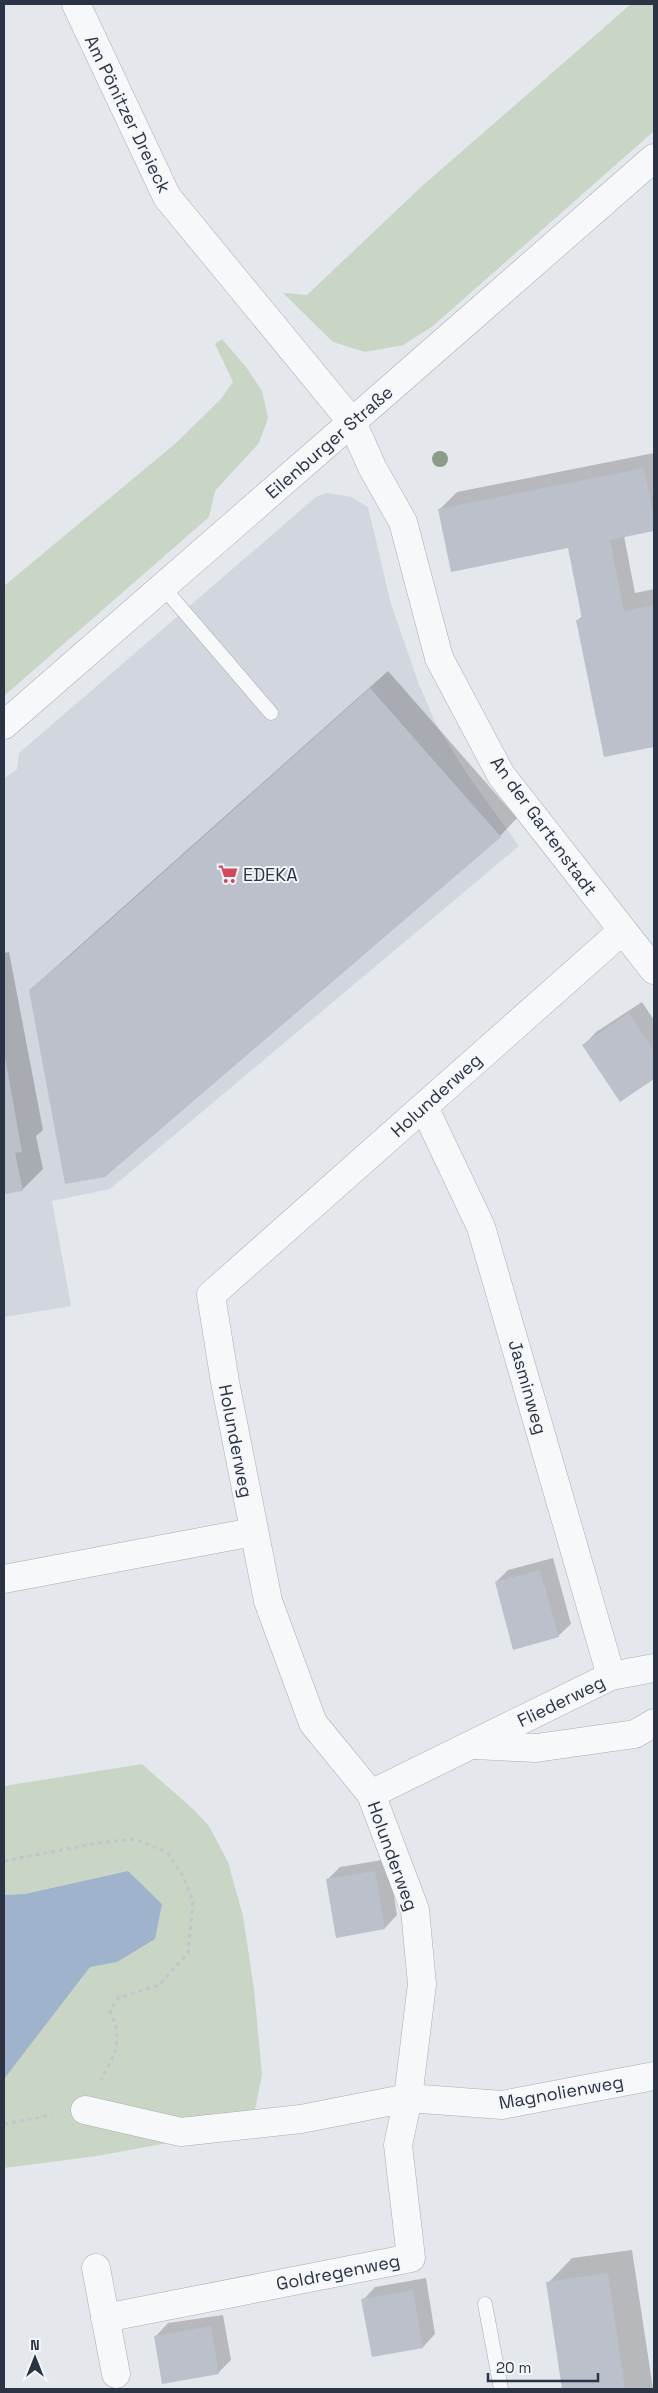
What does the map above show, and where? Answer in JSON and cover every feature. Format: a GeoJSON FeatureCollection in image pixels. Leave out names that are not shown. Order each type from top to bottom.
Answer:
{"type":"FeatureCollection","features":[{"type":"Feature","properties":{"kind":"street","name":"Am Pönitzer Dreieck"},"geometry":{"type":"LineString","coordinates":[[76,4],[167,197],[352,422]]}},
{"type":"Feature","properties":{"kind":"street","name":"Eilenburger Straße"},"geometry":{"type":"LineString","coordinates":[[4,725],[654,158]]}},
{"type":"Feature","properties":{"kind":"street","name":"An der Gartenstadt"},"geometry":{"type":"LineString","coordinates":[[352,422],[372,467],[403,522],[439,658],[501,775],[654,970]]}},
{"type":"Feature","properties":{"kind":"street","name":"Holunderweg"},"geometry":{"type":"LineString","coordinates":[[408,2098],[422,1984],[415,1910],[371,1794],[313,1723],[268,1601],[211,1295],[622,931]]}},
{"type":"Feature","properties":{"kind":"street","name":"Jasminweg"},"geometry":{"type":"LineString","coordinates":[[424,1106],[482,1227],[611,1676]]}},
{"type":"Feature","properties":{"kind":"street"},"geometry":{"type":"LineString","coordinates":[[4,1579],[254,1532]]}},
{"type":"Feature","properties":{"kind":"street","name":"Fliederweg"},"geometry":{"type":"LineString","coordinates":[[371,1794],[611,1676],[654,1668]]}},
{"type":"Feature","properties":{"kind":"street","name":"Fliederweg"},"geometry":{"type":"LineString","coordinates":[[472,1745],[536,1748],[635,1734],[654,1724]]}},
{"type":"Feature","properties":{"kind":"street","name":"Magnolienweg"},"geometry":{"type":"LineString","coordinates":[[84,2110],[181,2132],[301,2119],[408,2098],[502,2105],[654,2076]]}},
{"type":"Feature","properties":{"kind":"street","name":"Goldregenweg"},"geometry":{"type":"LineString","coordinates":[[105,2318],[411,2258],[398,2145],[408,2098]]}},
{"type":"Feature","properties":{"kind":"street"},"geometry":{"type":"LineString","coordinates":[[96,2268],[116,2374]]}},
{"type":"Feature","properties":{"kind":"lane"},"geometry":{"type":"LineString","coordinates":[[164,587],[271,713]]}},
{"type":"Feature","properties":{"kind":"lane"},"geometry":{"type":"LineString","coordinates":[[485,2304],[501,2389]]}},
{"type":"Feature","properties":{"kind":"path"},"geometry":{"type":"LineString","coordinates":[[4,1860],[98,1843],[134,1839],[167,1852],[183,1876],[193,1901],[188,1953],[159,1985],[118,1998],[110,2011],[117,2024],[117,2051],[84,2110],[4,2124]]}},
{"type":"Feature","properties":{"kind":"shaded area"},"geometry":{"type":"Polygon","coordinates":[[[327,493],[351,497],[368,507],[391,604],[418,682],[436,724],[467,774],[519,846],[110,1189],[52,1201],[71,1306],[4,1317],[4,779],[17,769],[19,753],[316,497],[327,493]]]}},
{"type":"Feature","properties":{"kind":"green space"},"geometry":{"type":"Polygon","coordinates":[[[631,4],[654,4],[654,131],[433,326],[403,345],[365,352],[333,342],[283,293],[307,295],[421,187],[631,4]]]}},
{"type":"Feature","properties":{"kind":"green space"},"geometry":{"type":"Polygon","coordinates":[[[222,339],[246,367],[262,391],[268,418],[259,443],[215,491],[209,517],[4,696],[4,586],[176,443],[221,399],[233,382],[215,344],[222,339]]]}},
{"type":"Feature","properties":{"kind":"green space"},"geometry":{"type":"Polygon","coordinates":[[[142,1764],[194,1810],[209,1826],[228,1862],[243,1916],[254,1989],[262,2075],[252,2124],[184,2140],[97,2156],[4,2168],[4,1786],[142,1764]]]}},
{"type":"Feature","properties":{"kind":"water"},"geometry":{"type":"Polygon","coordinates":[[[128,1871],[162,1904],[155,1939],[117,1962],[90,1967],[4,2079],[4,1895],[25,1894],[128,1871]]]}},
{"type":"Feature","properties":{"kind":"building"},"geometry":{"type":"Polygon","coordinates":[[[644,468],[654,517],[654,531],[610,540],[624,611],[654,605],[654,747],[604,757],[576,620],[582,619],[568,548],[451,572],[438,509],[644,468]]]}},
{"type":"Feature","properties":{"kind":"building"},"geometry":{"type":"Polygon","coordinates":[[[370,688],[501,837],[105,1177],[65,1184],[29,990],[72,954],[370,688]]]}},
{"type":"Feature","properties":{"kind":"building"},"geometry":{"type":"Polygon","coordinates":[[[629,1013],[654,1051],[654,1079],[620,1102],[582,1045],[629,1013]]]}},
{"type":"Feature","properties":{"kind":"building"},"geometry":{"type":"Polygon","coordinates":[[[5,1057],[22,1152],[15,1153],[23,1191],[4,1194],[5,1057]]]}},
{"type":"Feature","properties":{"kind":"building"},"geometry":{"type":"Polygon","coordinates":[[[540,1570],[559,1637],[513,1650],[495,1582],[540,1570]]]}},
{"type":"Feature","properties":{"kind":"building"},"geometry":{"type":"Polygon","coordinates":[[[375,1871],[385,1929],[336,1938],[326,1879],[375,1871]]]}},
{"type":"Feature","properties":{"kind":"building"},"geometry":{"type":"Polygon","coordinates":[[[608,2273],[625,2389],[562,2389],[546,2282],[608,2273]]]}},
{"type":"Feature","properties":{"kind":"building"},"geometry":{"type":"Polygon","coordinates":[[[413,2290],[423,2348],[372,2357],[361,2299],[413,2290]]]}},
{"type":"Feature","properties":{"kind":"building"},"geometry":{"type":"Polygon","coordinates":[[[211,2326],[219,2374],[162,2384],[154,2336],[211,2326]]]}},
{"type":"Feature","properties":{"kind":"place","name":"EDEKA"},"geometry":{"type":"Point","coordinates":[228,874]}}]}
